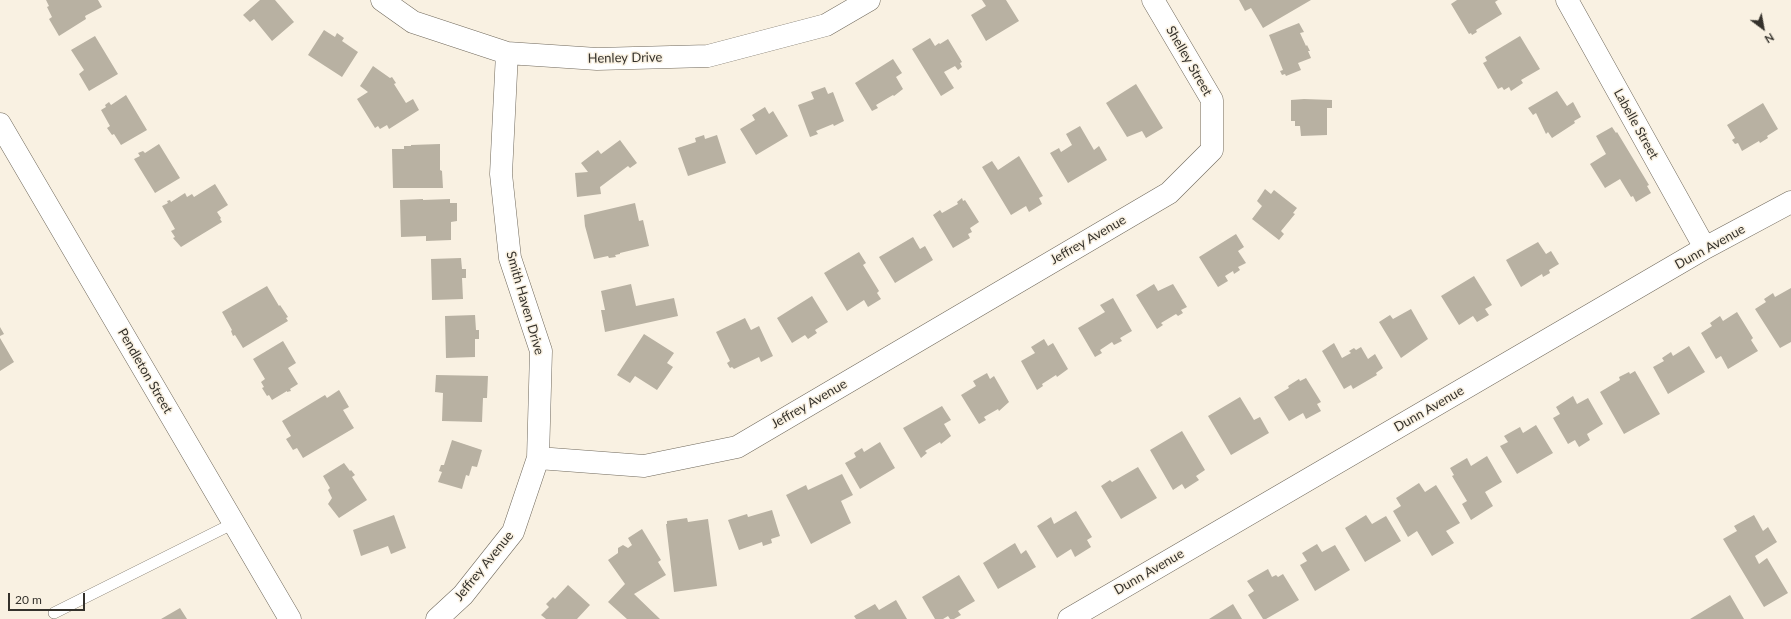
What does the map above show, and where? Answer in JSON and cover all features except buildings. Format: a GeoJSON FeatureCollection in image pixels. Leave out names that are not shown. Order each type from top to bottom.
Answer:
{"type":"FeatureCollection","features":[{"type":"Feature","properties":{"kind":"street","name":"Henley Drive"},"geometry":{"type":"LineString","coordinates":[[382,0],[413,22],[507,53],[597,59],[708,56],[826,25],[869,0]]}},
{"type":"Feature","properties":{"kind":"street","name":"Shelley Street"},"geometry":{"type":"LineString","coordinates":[[1153,0],[1212,100],[1212,150]]}},
{"type":"Feature","properties":{"kind":"street","name":"Labelle Street"},"geometry":{"type":"LineString","coordinates":[[1567,0],[1705,248]]}},
{"type":"Feature","properties":{"kind":"street","name":"Smith Haven Drive"},"geometry":{"type":"LineString","coordinates":[[507,53],[501,174],[510,258],[541,351],[538,458]]}},
{"type":"Feature","properties":{"kind":"street","name":"Pendleton Street"},"geometry":{"type":"LineString","coordinates":[[0,124],[290,619]]}},
{"type":"Feature","properties":{"kind":"street","name":"Jeffrey Avenue"},"geometry":{"type":"LineString","coordinates":[[437,619],[463,595],[513,532],[538,458],[644,466],[738,447],[1169,193],[1212,150]]}},
{"type":"Feature","properties":{"kind":"street","name":"Dunn Avenue"},"geometry":{"type":"LineString","coordinates":[[1069,619],[1705,248],[1791,202]]}},
{"type":"Feature","properties":{"kind":"lane"},"geometry":{"type":"LineString","coordinates":[[54,614],[234,523]]}}]}
